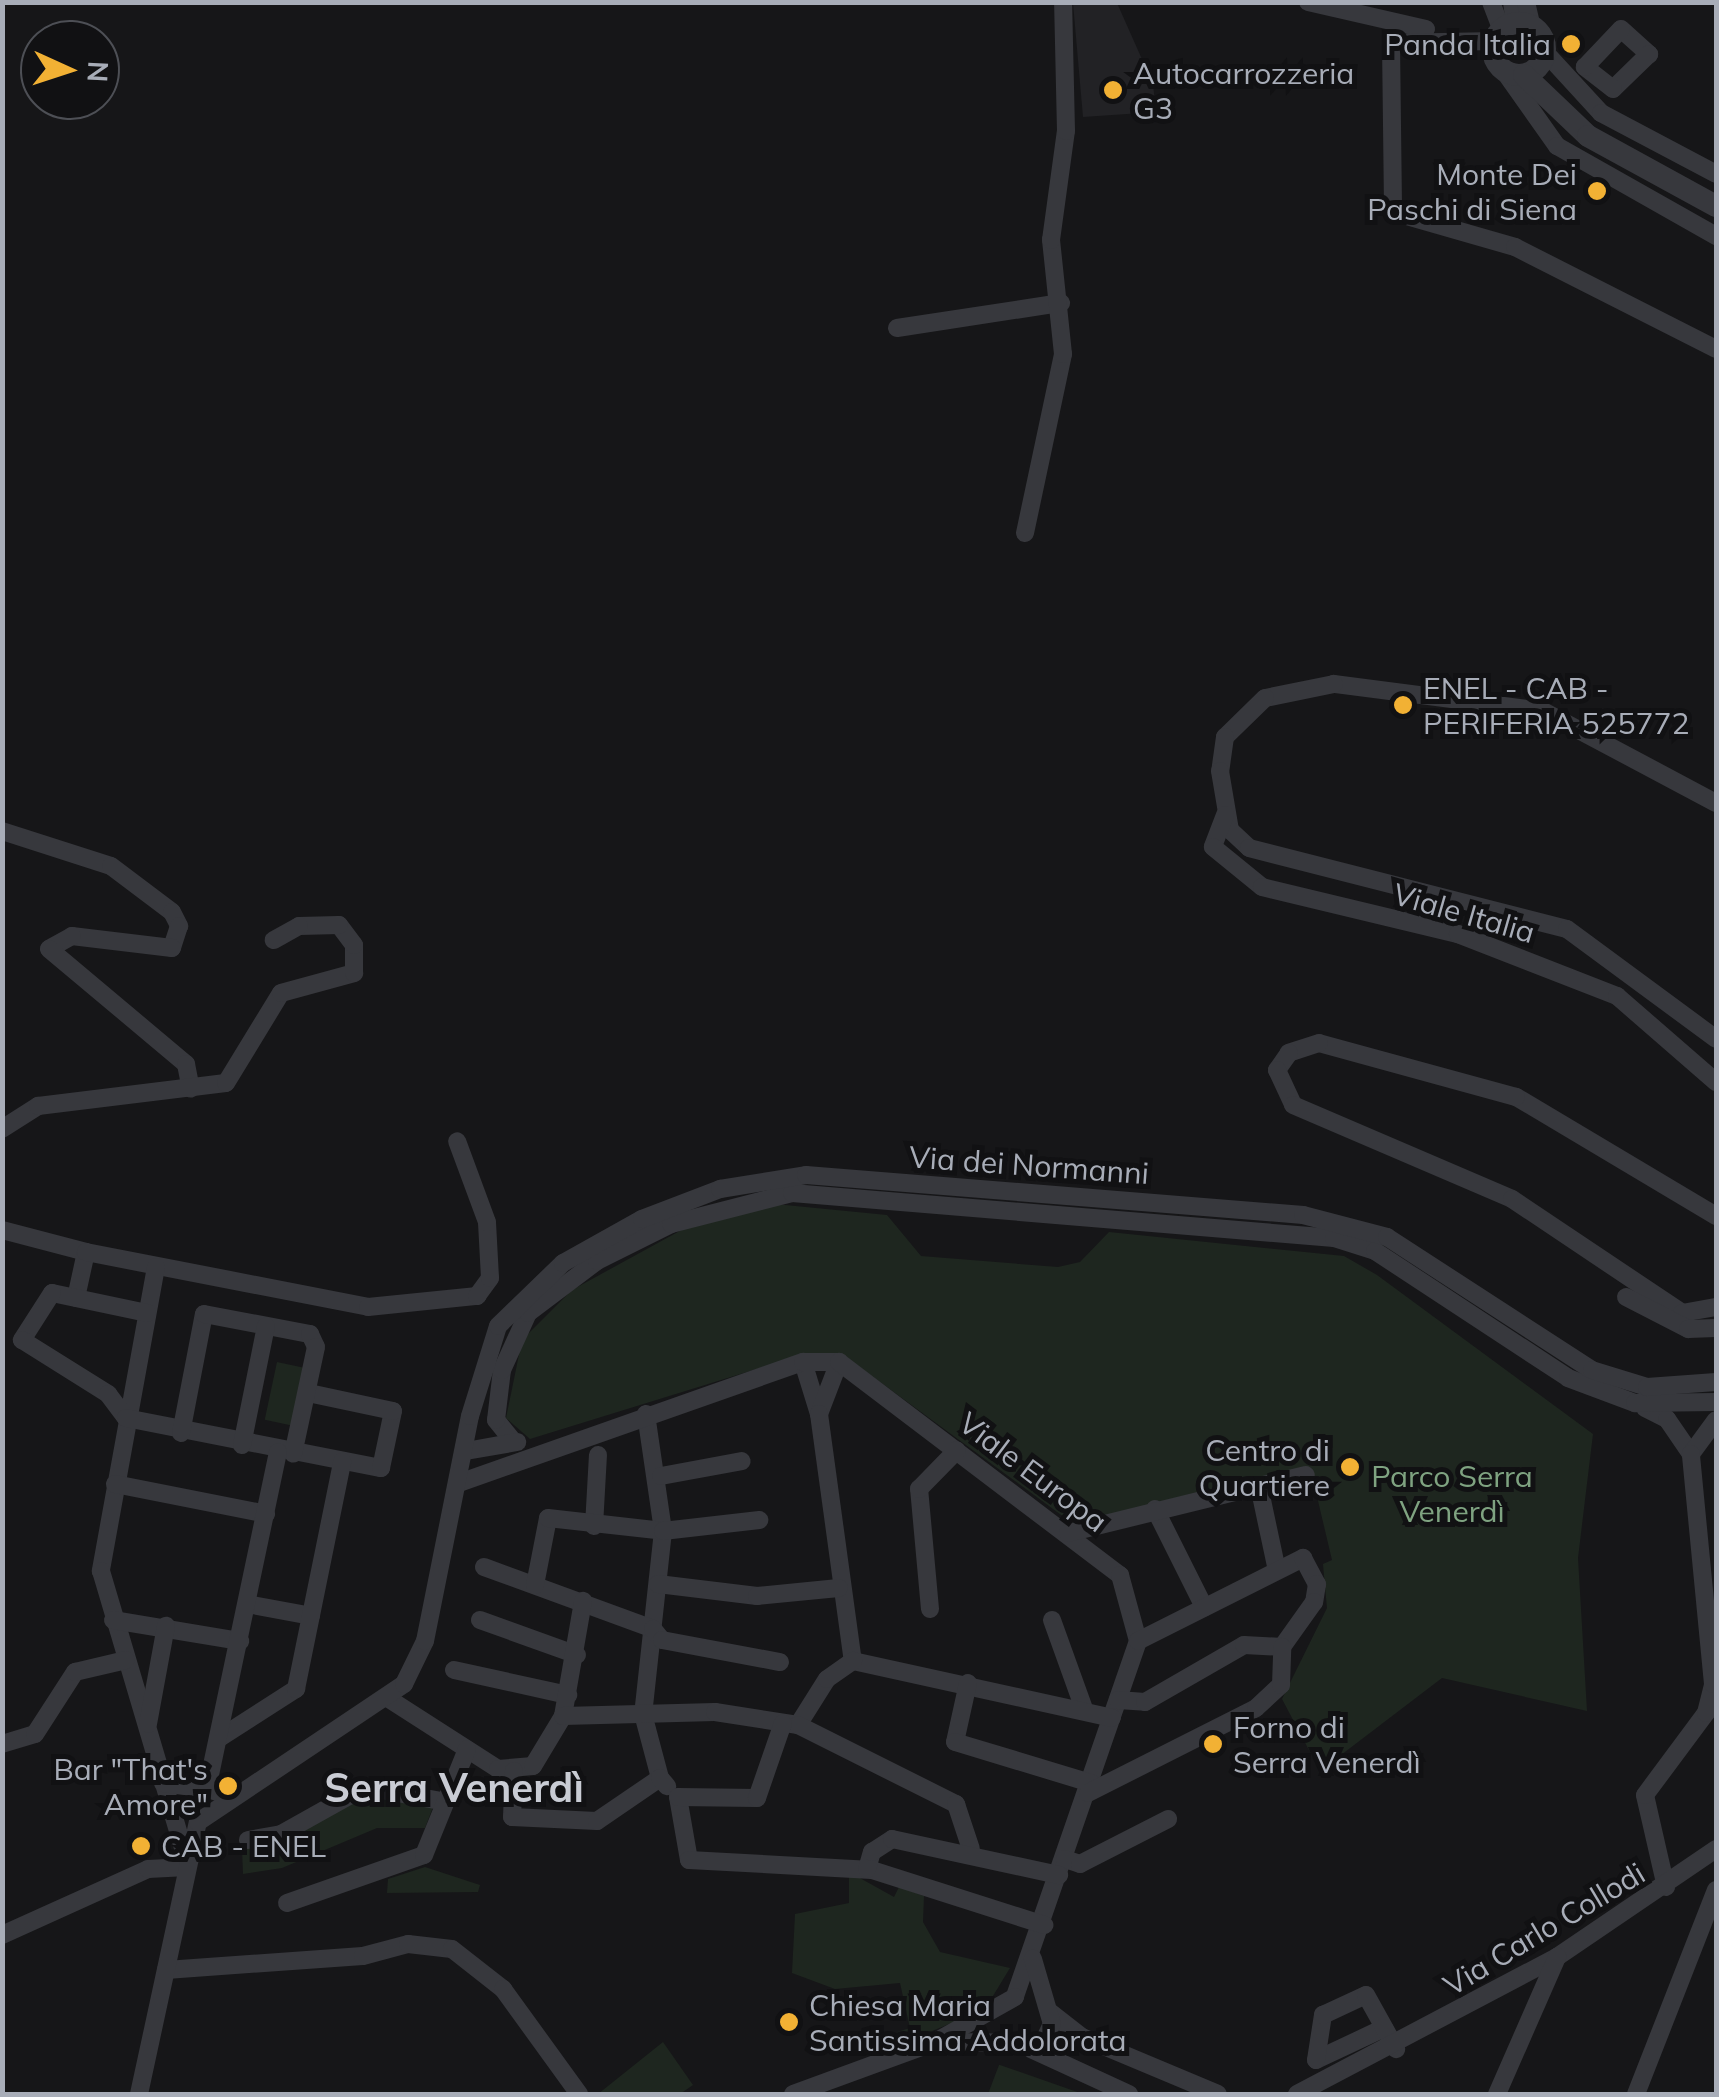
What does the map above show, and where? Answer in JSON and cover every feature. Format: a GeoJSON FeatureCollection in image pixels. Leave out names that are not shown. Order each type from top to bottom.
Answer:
{"type":"FeatureCollection","features":[{"type":"Feature","properties":{"kind":"street"},"geometry":{"type":"LineString","coordinates":[[1025,533],[1028,494],[1063,354],[1061,303],[1051,240],[1058,36],[1064,2]]}},
{"type":"Feature","properties":{"kind":"street"},"geometry":{"type":"LineString","coordinates":[[1308,2],[1405,19],[1444,39]]}},
{"type":"Feature","properties":{"kind":"street"},"geometry":{"type":"LineString","coordinates":[[1491,2],[1545,52],[1601,113],[1716,174]]}},
{"type":"Feature","properties":{"kind":"street"},"geometry":{"type":"LineString","coordinates":[[1514,21],[1444,39],[1399,37],[1387,52],[1393,212],[1515,247],[1716,349]]}},
{"type":"Feature","properties":{"kind":"street"},"geometry":{"type":"LineString","coordinates":[[1514,21],[1518,79],[1538,126],[1557,146],[1716,236]]}},
{"type":"Feature","properties":{"kind":"street"},"geometry":{"type":"LineString","coordinates":[[1518,79],[1545,52]]}},
{"type":"Feature","properties":{"kind":"street"},"geometry":{"type":"LineString","coordinates":[[1518,79],[1559,113],[1716,206]]}},
{"type":"Feature","properties":{"kind":"street"},"geometry":{"type":"LineString","coordinates":[[1538,126],[1559,113]]}},
{"type":"Feature","properties":{"kind":"street"},"geometry":{"type":"LineString","coordinates":[[898,328],[1061,303]]}},
{"type":"Feature","properties":{"kind":"street","name":"Viale Italia"},"geometry":{"type":"LineString","coordinates":[[1716,802],[1543,710],[1496,698],[1313,684],[1265,698],[1225,737],[1225,814],[1212,848],[1262,888],[1458,934],[1616,996],[1716,1082]]}},
{"type":"Feature","properties":{"kind":"street","name":"Viale Italia"},"geometry":{"type":"LineString","coordinates":[[1225,814],[1249,848],[1282,860],[1461,895],[1567,930],[1716,1039]]}},
{"type":"Feature","properties":{"kind":"street"},"geometry":{"type":"LineString","coordinates":[[2,831],[112,866],[177,919],[172,948],[72,936],[49,949],[174,1052],[191,1071],[191,1089]]}},
{"type":"Feature","properties":{"kind":"street"},"geometry":{"type":"LineString","coordinates":[[2,1129],[38,1106],[226,1082],[254,1028],[289,987],[354,972],[354,946],[338,925],[298,926],[274,940]]}},
{"type":"Feature","properties":{"kind":"street"},"geometry":{"type":"LineString","coordinates":[[1716,1216],[1516,1096],[1319,1044],[1290,1053],[1277,1070],[1293,1105],[1512,1198],[1682,1313],[1716,1306]]}},
{"type":"Feature","properties":{"kind":"street"},"geometry":{"type":"LineString","coordinates":[[2,1230],[156,1267],[368,1308],[477,1296],[490,1278],[487,1222],[458,1140]]}},
{"type":"Feature","properties":{"kind":"street","name":"Via dei Normanni"},"geometry":{"type":"LineString","coordinates":[[459,1482],[498,1326],[563,1263],[684,1202],[806,1175],[1341,1221],[1387,1236],[1592,1370],[1647,1387],[1716,1382]]}},
{"type":"Feature","properties":{"kind":"street","name":"Via dei Normanni"},"geometry":{"type":"LineString","coordinates":[[513,1442],[496,1420],[500,1386],[528,1313],[597,1261],[671,1224],[792,1193],[1334,1238],[1374,1251],[1568,1378],[1636,1403],[1716,1402]]}},
{"type":"Feature","properties":{"kind":"street"},"geometry":{"type":"LineString","coordinates":[[76,1298],[86,1252]]}},
{"type":"Feature","properties":{"kind":"street"},"geometry":{"type":"LineString","coordinates":[[156,1267],[100,1571],[184,1861]]}},
{"type":"Feature","properties":{"kind":"street"},"geometry":{"type":"LineString","coordinates":[[147,1312],[52,1293],[22,1340],[108,1394],[126,1418],[242,1445],[382,1468],[393,1411],[308,1394]]}},
{"type":"Feature","properties":{"kind":"street"},"geometry":{"type":"LineString","coordinates":[[1626,1297],[1688,1329],[1716,1328]]}},
{"type":"Feature","properties":{"kind":"street"},"geometry":{"type":"LineString","coordinates":[[181,1433],[204,1314],[310,1334],[316,1347],[308,1394],[266,1514],[207,1789]]}},
{"type":"Feature","properties":{"kind":"street"},"geometry":{"type":"LineString","coordinates":[[242,1445],[266,1326]]}},
{"type":"Feature","properties":{"kind":"street"},"geometry":{"type":"LineString","coordinates":[[802,1362],[819,1414],[839,1588],[853,1661]]}},
{"type":"Feature","properties":{"kind":"street"},"geometry":{"type":"LineString","coordinates":[[139,2094],[184,1861],[198,1822],[228,1795],[389,1699],[424,1644],[459,1482],[542,1448],[802,1362],[839,1362],[819,1414]]}},
{"type":"Feature","properties":{"kind":"street","name":"Viale Europa"},"geometry":{"type":"LineString","coordinates":[[839,1362],[1120,1576],[1138,1641]]}},
{"type":"Feature","properties":{"kind":"street"},"geometry":{"type":"LineString","coordinates":[[1636,1403],[1667,1420],[1692,1454],[1713,1684],[1706,1712],[1645,1795],[1666,1888]]}},
{"type":"Feature","properties":{"kind":"street"},"geometry":{"type":"LineString","coordinates":[[646,1414],[661,1476],[663,1531],[643,1714],[660,1778],[678,1797],[689,1860],[867,1869],[1044,1925]]}},
{"type":"Feature","properties":{"kind":"street"},"geometry":{"type":"LineString","coordinates":[[1692,1454],[1716,1420]]}},
{"type":"Feature","properties":{"kind":"street"},"geometry":{"type":"LineString","coordinates":[[466,1451],[513,1442],[542,1448]]}},
{"type":"Feature","properties":{"kind":"street"},"geometry":{"type":"LineString","coordinates":[[930,1609],[919,1490],[957,1450]]}},
{"type":"Feature","properties":{"kind":"street"},"geometry":{"type":"LineString","coordinates":[[594,1526],[598,1455]]}},
{"type":"Feature","properties":{"kind":"street"},"geometry":{"type":"LineString","coordinates":[[661,1476],[742,1461]]}},
{"type":"Feature","properties":{"kind":"street"},"geometry":{"type":"LineString","coordinates":[[218,1739],[296,1688],[342,1462]]}},
{"type":"Feature","properties":{"kind":"street"},"geometry":{"type":"LineString","coordinates":[[1068,1533],[1306,1475]]}},
{"type":"Feature","properties":{"kind":"street"},"geometry":{"type":"LineString","coordinates":[[115,1484],[266,1514]]}},
{"type":"Feature","properties":{"kind":"street"},"geometry":{"type":"LineString","coordinates":[[1259,1486],[1276,1566]]}},
{"type":"Feature","properties":{"kind":"street"},"geometry":{"type":"LineString","coordinates":[[1155,1509],[1204,1607]]}},
{"type":"Feature","properties":{"kind":"street"},"geometry":{"type":"LineString","coordinates":[[535,1584],[548,1518],[663,1531],[759,1520]]}},
{"type":"Feature","properties":{"kind":"street"},"geometry":{"type":"LineString","coordinates":[[794,2094],[936,2042],[1000,2013],[1015,1997],[1033,1956],[1090,1788],[1138,1641],[1276,1566],[1303,1558],[1317,1584],[1282,1647],[1281,1685],[1256,1708],[1090,1788],[955,1742],[968,1683]]}},
{"type":"Feature","properties":{"kind":"street"},"geometry":{"type":"LineString","coordinates":[[484,1568],[653,1629],[662,1640],[780,1662]]}},
{"type":"Feature","properties":{"kind":"street"},"geometry":{"type":"LineString","coordinates":[[658,1584],[757,1596],[839,1588]]}},
{"type":"Feature","properties":{"kind":"street"},"geometry":{"type":"LineString","coordinates":[[389,1699],[466,1749],[514,1771],[534,1766],[563,1716],[577,1654],[583,1601]]}},
{"type":"Feature","properties":{"kind":"street"},"geometry":{"type":"LineString","coordinates":[[248,1604],[311,1616]]}},
{"type":"Feature","properties":{"kind":"street"},"geometry":{"type":"LineString","coordinates":[[113,1620],[240,1641]]}},
{"type":"Feature","properties":{"kind":"street"},"geometry":{"type":"LineString","coordinates":[[480,1620],[577,1654]]}},
{"type":"Feature","properties":{"kind":"street"},"geometry":{"type":"LineString","coordinates":[[1052,1620],[1084,1709]]}},
{"type":"Feature","properties":{"kind":"street"},"geometry":{"type":"LineString","coordinates":[[146,1730],[166,1626]]}},
{"type":"Feature","properties":{"kind":"street"},"geometry":{"type":"LineString","coordinates":[[678,1797],[757,1798],[791,1724],[827,1679],[853,1661],[1084,1709],[1115,1709],[1145,1702],[1244,1645],[1282,1647]]}},
{"type":"Feature","properties":{"kind":"street"},"geometry":{"type":"LineString","coordinates":[[2,1744],[35,1734],[74,1672],[126,1660]]}},
{"type":"Feature","properties":{"kind":"street"},"geometry":{"type":"LineString","coordinates":[[454,1670],[568,1696]]}},
{"type":"Feature","properties":{"kind":"street"},"geometry":{"type":"LineString","coordinates":[[563,1716],[643,1714],[791,1724],[956,1804],[970,1850]]}},
{"type":"Feature","properties":{"kind":"street"},"geometry":{"type":"LineString","coordinates":[[287,1903],[424,1856],[466,1749]]}},
{"type":"Feature","properties":{"kind":"street"},"geometry":{"type":"LineString","coordinates":[[514,1771],[512,1817],[597,1821],[660,1778]]}},
{"type":"Feature","properties":{"kind":"street"},"geometry":{"type":"LineString","coordinates":[[164,1783],[228,1795]]}},
{"type":"Feature","properties":{"kind":"street"},"geometry":{"type":"LineString","coordinates":[[248,1840],[280,1834],[366,1787],[446,1802]]}},
{"type":"Feature","properties":{"kind":"street"},"geometry":{"type":"LineString","coordinates":[[867,1869],[872,1852],[892,1839],[1062,1867],[1080,1864],[1168,1819]]}},
{"type":"Feature","properties":{"kind":"street","name":"Via Carlo Collodi"},"geometry":{"type":"LineString","coordinates":[[1315,2094],[1557,1957],[1666,1888],[1716,1849]]}},
{"type":"Feature","properties":{"kind":"street"},"geometry":{"type":"LineString","coordinates":[[2,1935],[148,1869],[184,1861]]}},
{"type":"Feature","properties":{"kind":"street"},"geometry":{"type":"LineString","coordinates":[[1636,2094],[1716,1890]]}},
{"type":"Feature","properties":{"kind":"street"},"geometry":{"type":"LineString","coordinates":[[166,1970],[364,1956],[408,1944],[452,1948],[504,1989],[579,2094]]}},
{"type":"Feature","properties":{"kind":"street"},"geometry":{"type":"LineString","coordinates":[[1033,1956],[1046,2007],[1037,2046]]}},
{"type":"Feature","properties":{"kind":"street"},"geometry":{"type":"LineString","coordinates":[[1498,2094],[1557,1957]]}},
{"type":"Feature","properties":{"kind":"street"},"geometry":{"type":"LineString","coordinates":[[1015,1997],[1046,2007],[1082,2037],[1218,2094]]}},
{"type":"Feature","properties":{"kind":"street"},"geometry":{"type":"LineString","coordinates":[[1000,2013],[1010,2044]]}},
{"type":"Feature","properties":{"kind":"street"},"geometry":{"type":"LineString","coordinates":[[1384,2028],[1396,2050]]}},
{"type":"Feature","properties":{"kind":"street"},"geometry":{"type":"LineString","coordinates":[[936,2042],[1076,2044],[1195,2094]]}},
{"type":"Feature","properties":{"kind":"street"},"geometry":{"type":"LineString","coordinates":[[1037,2046],[1129,2094]]}},
{"type":"Feature","properties":{"kind":"street","name":"Via Carlo Collodi"},"geometry":{"type":"LineString","coordinates":[[1297,2094],[1396,2050]]}},
{"type":"Feature","properties":{"kind":"shaded area"},"geometry":{"type":"Polygon","coordinates":[[[1073,3],[1117,3],[1153,84],[1156,112],[1083,117],[1073,3]]]}},
{"type":"Feature","properties":{"kind":"green space","name":"Parco Serra Venerdì"},"geometry":{"type":"Polygon","coordinates":[[[775,1204],[887,1215],[921,1256],[1058,1267],[1080,1262],[1109,1232],[1344,1256],[1377,1275],[1593,1434],[1578,1558],[1587,1711],[1442,1678],[1320,1771],[1282,1699],[1327,1608],[1323,1564],[1332,1560],[1310,1467],[1072,1523],[842,1354],[799,1356],[530,1439],[506,1418],[522,1340],[572,1290],[687,1227],[775,1204]]]}},
{"type":"Feature","properties":{"kind":"green space"},"geometry":{"type":"Polygon","coordinates":[[[277,1362],[306,1368],[294,1426],[265,1420],[277,1362]]]}},
{"type":"Feature","properties":{"kind":"green space"},"geometry":{"type":"Polygon","coordinates":[[[364,1795],[433,1807],[425,1828],[377,1828],[282,1868],[243,1874],[242,1849],[364,1795]]]}},
{"type":"Feature","properties":{"kind":"green space"},"geometry":{"type":"Polygon","coordinates":[[[425,1867],[480,1885],[478,1892],[387,1893],[388,1879],[425,1867]]]}},
{"type":"Feature","properties":{"kind":"green space"},"geometry":{"type":"Polygon","coordinates":[[[849,1872],[894,1897],[899,1887],[924,1896],[923,1922],[940,1952],[1010,1968],[985,2009],[901,2044],[897,2032],[910,2028],[900,1983],[835,1989],[792,1973],[795,1914],[849,1903],[849,1872]]]}},
{"type":"Feature","properties":{"kind":"green space"},"geometry":{"type":"Polygon","coordinates":[[[663,2042],[693,2085],[680,2094],[598,2094],[663,2042]]]}},
{"type":"Feature","properties":{"kind":"green space"},"geometry":{"type":"Polygon","coordinates":[[[1000,2065],[1083,2094],[988,2094],[1000,2065]]]}},
{"type":"Feature","properties":{"kind":"place","name":"Panda Italia"},"geometry":{"type":"Point","coordinates":[1571,44]}},
{"type":"Feature","properties":{"kind":"place","name":"Autocarrozzeria G3"},"geometry":{"type":"Point","coordinates":[1113,90]}},
{"type":"Feature","properties":{"kind":"place","name":"Monte Dei Paschi di Siena"},"geometry":{"type":"Point","coordinates":[1597,191]}},
{"type":"Feature","properties":{"kind":"place","name":"ENEL - CAB - PERIFERIA 525772"},"geometry":{"type":"Point","coordinates":[1403,705]}},
{"type":"Feature","properties":{"kind":"place","name":"Centro di Quartiere"},"geometry":{"type":"Point","coordinates":[1350,1467]}},
{"type":"Feature","properties":{"kind":"place","name":"Forno di Serra Venerdì"},"geometry":{"type":"Point","coordinates":[1213,1744]}},
{"type":"Feature","properties":{"kind":"place","name":"Bar \"That's Amore\""},"geometry":{"type":"Point","coordinates":[228,1786]}},
{"type":"Feature","properties":{"kind":"place","name":"CAB - ENEL"},"geometry":{"type":"Point","coordinates":[141,1846]}},
{"type":"Feature","properties":{"kind":"place","name":"Chiesa Maria Santissima Addolorata"},"geometry":{"type":"Point","coordinates":[789,2022]}},
{"type":"Feature","properties":{"kind":"district","name":"Serra Venerdì"},"geometry":{"type":"Point","coordinates":[454,1787]}}]}
